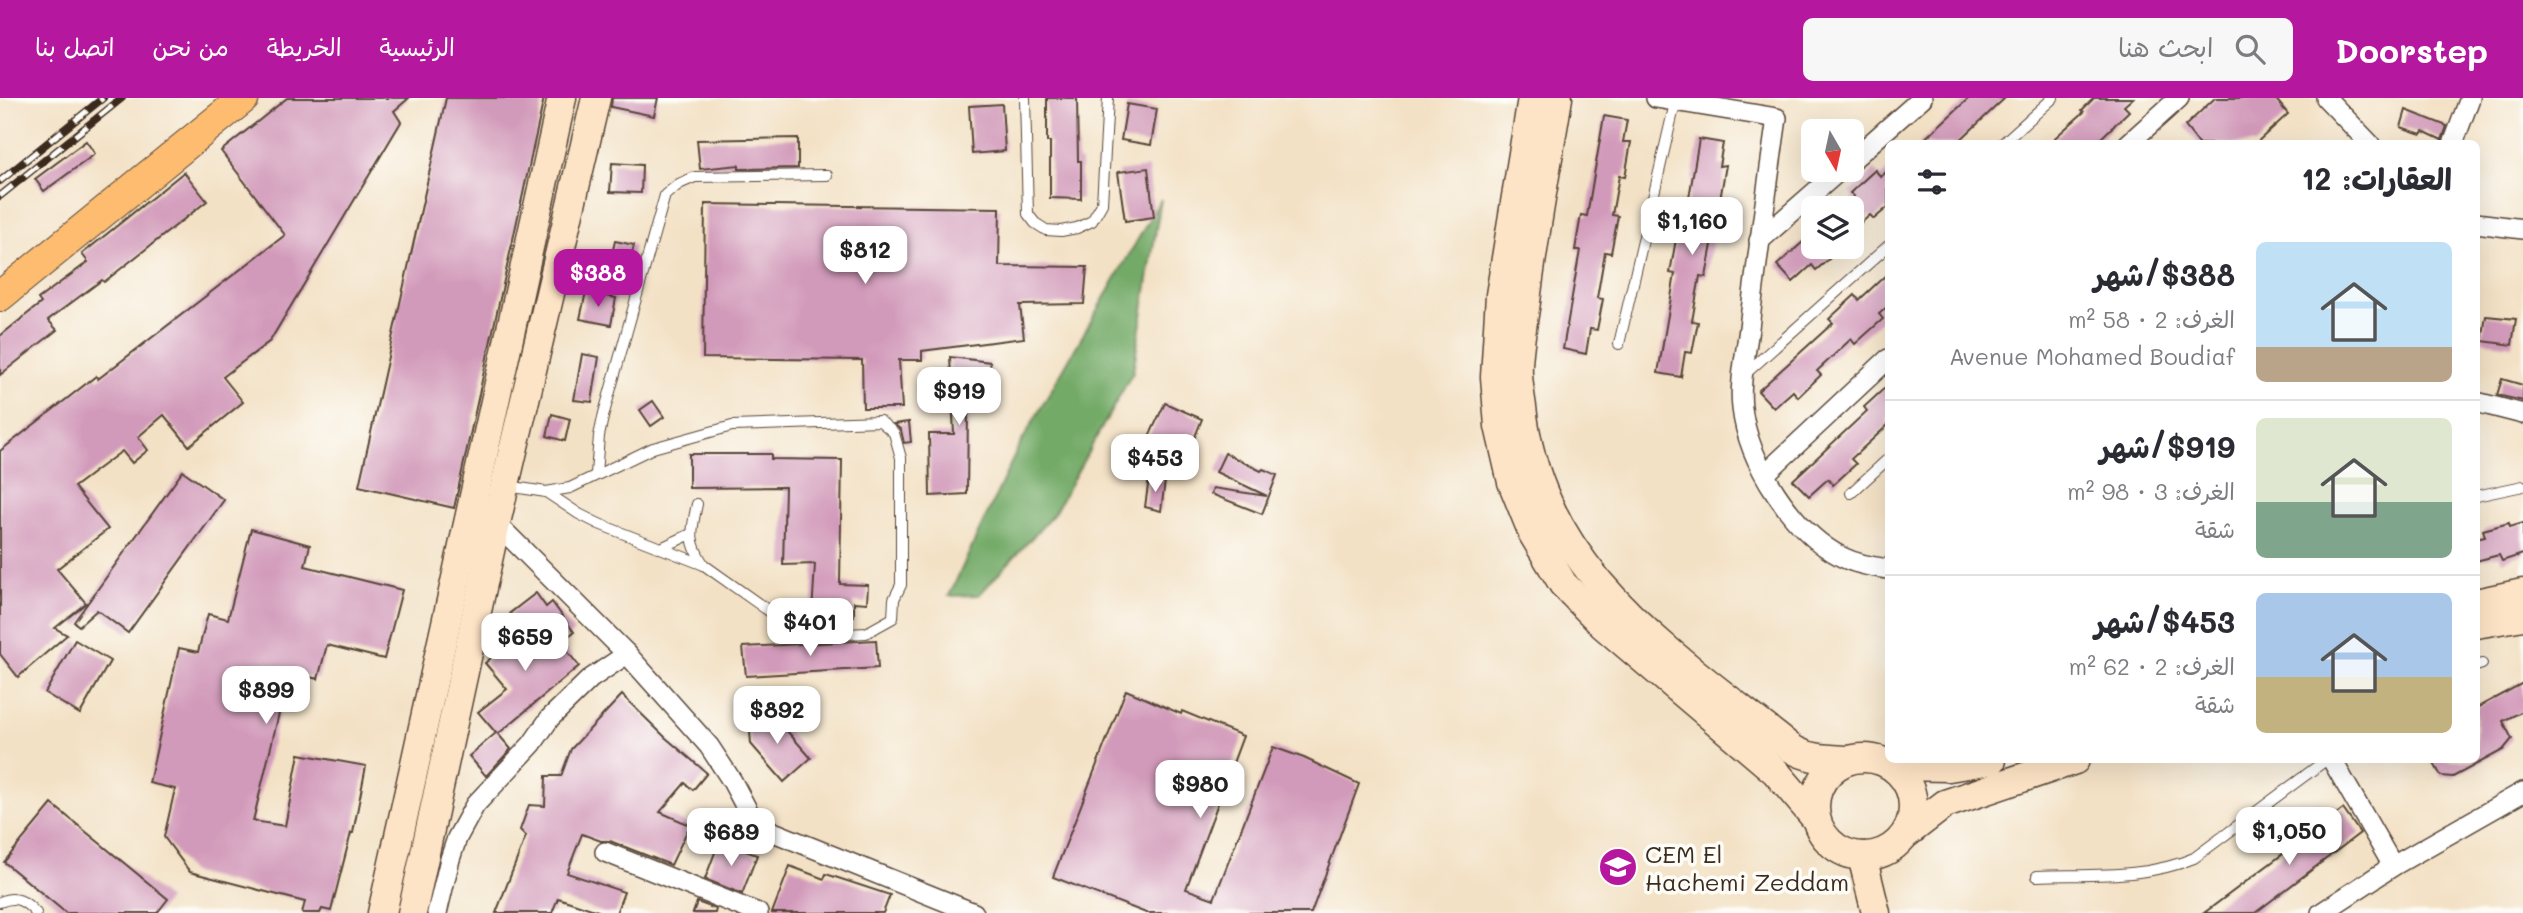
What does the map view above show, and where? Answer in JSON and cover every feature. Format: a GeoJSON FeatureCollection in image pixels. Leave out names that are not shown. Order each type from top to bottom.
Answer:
{"type":"FeatureCollection","features":[{"type":"Feature","properties":{"kind":"main road"},"geometry":{"type":"LineString","coordinates":[[0,275],[212,98]]}},
{"type":"Feature","properties":{"kind":"main road"},"geometry":{"type":"LineString","coordinates":[[0,296],[244,98]]}},
{"type":"Feature","properties":{"kind":"main road"},"geometry":{"type":"LineString","coordinates":[[382,913],[562,98]]}},
{"type":"Feature","properties":{"kind":"main road"},"geometry":{"type":"LineString","coordinates":[[412,913],[496,523],[596,98]]}},
{"type":"Feature","properties":{"kind":"main road"},"geometry":{"type":"LineString","coordinates":[[1532,98],[1500,295],[1494,377],[1499,426],[1512,482],[1533,534],[1563,584],[1603,625],[1776,771],[1816,818],[1833,845],[1846,852],[1862,856],[1887,850],[1945,804],[2066,763]]}},
{"type":"Feature","properties":{"kind":"main road"},"geometry":{"type":"LineString","coordinates":[[1558,98],[1517,366],[1525,434],[1540,490],[1567,542],[1603,589],[1647,633],[1791,748],[1802,755],[1816,758],[1847,760],[1863,757],[1885,762]]}},
{"type":"Feature","properties":{"kind":"main road"},"geometry":{"type":"LineString","coordinates":[[2480,602],[2523,593]]}},
{"type":"Feature","properties":{"kind":"main road"},"geometry":{"type":"LineString","coordinates":[[2480,623],[2523,615]]}},
{"type":"Feature","properties":{"kind":"main road"},"geometry":{"type":"LineString","coordinates":[[1816,818],[1815,801],[1820,784],[1831,769],[1847,760]]}},
{"type":"Feature","properties":{"kind":"main road"},"geometry":{"type":"LineString","coordinates":[[1887,763],[1904,777],[1913,797],[1912,820],[1906,834]]}},
{"type":"Feature","properties":{"kind":"main road"},"geometry":{"type":"LineString","coordinates":[[1893,766],[1949,767],[1974,763]]}},
{"type":"Feature","properties":{"kind":"main road"},"geometry":{"type":"LineString","coordinates":[[1862,856],[1876,913]]}},
{"type":"Feature","properties":{"kind":"street"},"geometry":{"type":"LineString","coordinates":[[1780,98],[1759,241],[1741,406],[1749,438],[1765,474],[1786,509],[1816,539],[1842,557],[1885,569]]}},
{"type":"Feature","properties":{"kind":"street"},"geometry":{"type":"LineString","coordinates":[[1864,149],[1922,98]]}},
{"type":"Feature","properties":{"kind":"street"},"geometry":{"type":"LineString","coordinates":[[2132,140],[2179,98]]}},
{"type":"Feature","properties":{"kind":"street"},"geometry":{"type":"LineString","coordinates":[[2326,98],[2366,140]]}},
{"type":"Feature","properties":{"kind":"street"},"geometry":{"type":"LineString","coordinates":[[2454,140],[2470,98]]}},
{"type":"Feature","properties":{"kind":"street"},"geometry":{"type":"LineString","coordinates":[[1669,99],[1777,118]]}},
{"type":"Feature","properties":{"kind":"street"},"geometry":{"type":"LineString","coordinates":[[1759,241],[1826,182]]}},
{"type":"Feature","properties":{"kind":"street"},"geometry":{"type":"LineString","coordinates":[[2480,224],[2523,229]]}},
{"type":"Feature","properties":{"kind":"street"},"geometry":{"type":"LineString","coordinates":[[1765,474],[1885,362]]}},
{"type":"Feature","properties":{"kind":"street"},"geometry":{"type":"LineString","coordinates":[[2480,403],[2523,414]]}},
{"type":"Feature","properties":{"kind":"street"},"geometry":{"type":"LineString","coordinates":[[496,523],[626,654],[709,746],[750,815],[766,829],[974,913]]}},
{"type":"Feature","properties":{"kind":"street"},"geometry":{"type":"LineString","coordinates":[[438,913],[457,838],[475,805],[524,754],[550,718],[590,679],[626,654]]}},
{"type":"Feature","properties":{"kind":"street"},"geometry":{"type":"LineString","coordinates":[[2334,763],[2393,866]]}},
{"type":"Feature","properties":{"kind":"street"},"geometry":{"type":"LineString","coordinates":[[2320,913],[2393,866],[2523,792]]}},
{"type":"Feature","properties":{"kind":"street"},"geometry":{"type":"LineString","coordinates":[[605,852],[758,913]]}},
{"type":"Feature","properties":{"kind":"lane"},"geometry":{"type":"LineString","coordinates":[[1024,98],[1028,214],[1046,230],[1061,232],[1093,221],[1102,204],[1108,98]]}},
{"type":"Feature","properties":{"kind":"lane"},"geometry":{"type":"LineString","coordinates":[[2006,140],[2053,98]]}},
{"type":"Feature","properties":{"kind":"lane"},"geometry":{"type":"LineString","coordinates":[[1619,344],[1669,99]]}},
{"type":"Feature","properties":{"kind":"lane"},"geometry":{"type":"LineString","coordinates":[[596,474],[604,413],[665,194],[695,177],[827,175]]}},
{"type":"Feature","properties":{"kind":"lane"},"geometry":{"type":"LineString","coordinates":[[1744,376],[1885,249]]}},
{"type":"Feature","properties":{"kind":"lane"},"geometry":{"type":"LineString","coordinates":[[505,485],[546,492],[570,488],[653,448],[732,426],[880,421],[894,433],[901,458],[901,585],[894,599],[893,618],[866,633],[829,635],[797,631],[704,565],[599,524],[546,492]]}},
{"type":"Feature","properties":{"kind":"lane"},"geometry":{"type":"LineString","coordinates":[[1851,493],[1885,462]]}},
{"type":"Feature","properties":{"kind":"lane"},"geometry":{"type":"LineString","coordinates":[[2480,495],[2523,486]]}},
{"type":"Feature","properties":{"kind":"lane"},"geometry":{"type":"LineString","coordinates":[[697,504],[691,534],[694,550],[704,565]]}},
{"type":"Feature","properties":{"kind":"lane"},"geometry":{"type":"LineString","coordinates":[[661,548],[691,534]]}},
{"type":"Feature","properties":{"kind":"lane"},"geometry":{"type":"LineString","coordinates":[[2037,876],[2146,872],[2171,868],[2194,858],[2322,763]]}},
{"type":"Feature","properties":{"kind":"lane"},"geometry":{"type":"LineString","coordinates":[[0,902],[8,898],[18,899],[36,913]]}},
{"type":"Feature","properties":{"kind":"green space"},"geometry":{"type":"Polygon","coordinates":[[[1161,199],[1133,372],[1053,515],[979,595],[949,596],[1018,448],[1161,199]]]}},
{"type":"Feature","properties":{"kind":"building"},"geometry":{"type":"Polygon","coordinates":[[[287,98],[409,98],[394,111],[401,122],[270,341],[223,377],[243,402],[189,446],[164,415],[138,437],[148,450],[132,463],[122,451],[74,487],[108,529],[57,569],[86,603],[55,628],[67,635],[18,677],[0,654],[0,451],[285,235],[221,151],[287,98]]]}},
{"type":"Feature","properties":{"kind":"building"},"geometry":{"type":"Polygon","coordinates":[[[446,98],[544,98],[454,508],[359,486],[446,98]]]}},
{"type":"Feature","properties":{"kind":"building"},"geometry":{"type":"Polygon","coordinates":[[[612,98],[658,98],[654,116],[611,107],[612,98]]]}},
{"type":"Feature","properties":{"kind":"building"},"geometry":{"type":"Polygon","coordinates":[[[1047,98],[1077,98],[1081,199],[1050,198],[1047,98]]]}},
{"type":"Feature","properties":{"kind":"building"},"geometry":{"type":"Polygon","coordinates":[[[1969,98],[2005,98],[1960,140],[1923,140],[1969,98]]]}},
{"type":"Feature","properties":{"kind":"building"},"geometry":{"type":"Polygon","coordinates":[[[2094,98],[2133,98],[2124,106],[2129,111],[2099,140],[2052,140],[2084,112],[2082,110],[2094,98]]]}},
{"type":"Feature","properties":{"kind":"building"},"geometry":{"type":"Polygon","coordinates":[[[2215,98],[2275,98],[2288,114],[2259,140],[2196,140],[2185,126],[2215,98]]]}},
{"type":"Feature","properties":{"kind":"building"},"geometry":{"type":"Polygon","coordinates":[[[1002,104],[1005,151],[972,154],[969,106],[1002,104]]]}},
{"type":"Feature","properties":{"kind":"building"},"geometry":{"type":"Polygon","coordinates":[[[1127,104],[1157,109],[1151,145],[1121,140],[1127,104]]]}},
{"type":"Feature","properties":{"kind":"building"},"geometry":{"type":"Polygon","coordinates":[[[2406,110],[2447,126],[2442,140],[2423,131],[2421,134],[2401,127],[2406,110]]]}},
{"type":"Feature","properties":{"kind":"building"},"geometry":{"type":"Polygon","coordinates":[[[1604,116],[1627,120],[1623,142],[1631,142],[1625,177],[1619,176],[1612,215],[1618,216],[1611,253],[1605,252],[1597,298],[1603,299],[1597,330],[1590,329],[1586,354],[1563,349],[1580,250],[1575,250],[1581,215],[1587,216],[1604,116]]]}},
{"type":"Feature","properties":{"kind":"building"},"geometry":{"type":"Polygon","coordinates":[[[798,138],[798,168],[739,169],[739,165],[700,169],[697,140],[798,138]]]}},
{"type":"Feature","properties":{"kind":"building"},"geometry":{"type":"Polygon","coordinates":[[[1699,139],[1723,143],[1719,166],[1726,165],[1720,200],[1714,199],[1707,239],[1713,239],[1706,277],[1700,276],[1692,321],[1698,322],[1692,353],[1685,352],[1681,377],[1658,373],[1675,274],[1670,273],[1676,239],[1682,239],[1699,139]]]}},
{"type":"Feature","properties":{"kind":"building"},"geometry":{"type":"Polygon","coordinates":[[[86,141],[95,154],[44,191],[35,179],[86,141]]]}},
{"type":"Feature","properties":{"kind":"building"},"geometry":{"type":"Polygon","coordinates":[[[612,163],[642,165],[641,193],[610,192],[612,163]]]}},
{"type":"Feature","properties":{"kind":"building"},"geometry":{"type":"Polygon","coordinates":[[[1148,168],[1154,217],[1125,221],[1118,172],[1148,168]]]}},
{"type":"Feature","properties":{"kind":"building"},"geometry":{"type":"Polygon","coordinates":[[[1875,170],[1881,177],[1885,173],[1885,210],[1874,219],[1870,215],[1864,220],[1864,196],[1850,193],[1875,170]]]}},
{"type":"Feature","properties":{"kind":"building"},"geometry":{"type":"Polygon","coordinates":[[[184,172],[207,201],[104,282],[102,280],[48,320],[57,330],[0,375],[0,336],[41,303],[38,299],[88,262],[82,254],[184,172]]]}},
{"type":"Feature","properties":{"kind":"building"},"geometry":{"type":"Polygon","coordinates":[[[705,204],[1000,208],[999,266],[1087,267],[1084,304],[1020,305],[1024,338],[922,351],[922,360],[899,360],[902,408],[863,408],[862,360],[703,358],[705,204]]]}},
{"type":"Feature","properties":{"kind":"building"},"geometry":{"type":"Polygon","coordinates":[[[615,241],[634,245],[628,271],[609,267],[615,241]]]}},
{"type":"Feature","properties":{"kind":"building"},"geometry":{"type":"Polygon","coordinates":[[[1801,244],[1801,259],[1829,259],[1816,270],[1812,265],[1793,282],[1777,265],[1801,244]]]}},
{"type":"Feature","properties":{"kind":"building"},"geometry":{"type":"Polygon","coordinates":[[[1885,276],[1885,309],[1879,314],[1883,319],[1855,344],[1851,339],[1817,371],[1821,375],[1798,397],[1793,391],[1774,408],[1758,391],[1833,323],[1829,319],[1855,295],[1859,300],[1885,276]]]}},
{"type":"Feature","properties":{"kind":"building"},"geometry":{"type":"Polygon","coordinates":[[[586,292],[616,298],[611,325],[580,319],[586,292]]]}},
{"type":"Feature","properties":{"kind":"building"},"geometry":{"type":"Polygon","coordinates":[[[2486,316],[2516,319],[2512,345],[2482,341],[2486,316]]]}},
{"type":"Feature","properties":{"kind":"building"},"geometry":{"type":"Polygon","coordinates":[[[582,354],[599,357],[592,402],[574,400],[582,354]]]}},
{"type":"Feature","properties":{"kind":"building"},"geometry":{"type":"Polygon","coordinates":[[[950,357],[990,362],[993,411],[968,412],[967,494],[930,496],[929,434],[954,434],[950,357]]]}},
{"type":"Feature","properties":{"kind":"building"},"geometry":{"type":"Polygon","coordinates":[[[2502,379],[2523,385],[2523,401],[2497,395],[2502,379]]]}},
{"type":"Feature","properties":{"kind":"building"},"geometry":{"type":"Polygon","coordinates":[[[1885,388],[1885,428],[1851,459],[1856,464],[1833,485],[1828,479],[1809,496],[1793,480],[1867,411],[1864,407],[1885,388]]]}},
{"type":"Feature","properties":{"kind":"building"},"geometry":{"type":"Polygon","coordinates":[[[653,401],[664,417],[651,426],[640,410],[653,401]]]}},
{"type":"Feature","properties":{"kind":"building"},"geometry":{"type":"Polygon","coordinates":[[[1165,403],[1202,419],[1186,459],[1147,441],[1165,403]]]}},
{"type":"Feature","properties":{"kind":"building"},"geometry":{"type":"Polygon","coordinates":[[[552,414],[570,419],[565,441],[547,436],[552,414]]]}},
{"type":"Feature","properties":{"kind":"building"},"geometry":{"type":"Polygon","coordinates":[[[909,422],[911,442],[904,443],[901,430],[894,424],[909,422]]]}},
{"type":"Feature","properties":{"kind":"building"},"geometry":{"type":"Polygon","coordinates":[[[1225,453],[1261,471],[1263,469],[1277,475],[1262,514],[1211,494],[1213,488],[1267,496],[1216,472],[1225,453]]]}},
{"type":"Feature","properties":{"kind":"building"},"geometry":{"type":"Polygon","coordinates":[[[689,454],[771,454],[771,459],[842,460],[840,584],[868,585],[867,603],[854,602],[854,616],[812,614],[815,564],[783,565],[785,487],[689,488],[689,454]]]}},
{"type":"Feature","properties":{"kind":"building"},"geometry":{"type":"Polygon","coordinates":[[[183,471],[224,500],[128,633],[97,610],[79,626],[74,622],[183,471]]]}},
{"type":"Feature","properties":{"kind":"building"},"geometry":{"type":"Polygon","coordinates":[[[1149,478],[1165,481],[1161,511],[1145,507],[1149,478]]]}},
{"type":"Feature","properties":{"kind":"building"},"geometry":{"type":"Polygon","coordinates":[[[2509,523],[2510,527],[2523,523],[2523,554],[2502,561],[2499,555],[2480,560],[2480,537],[2485,536],[2483,530],[2509,523]]]}},
{"type":"Feature","properties":{"kind":"building"},"geometry":{"type":"Polygon","coordinates":[[[251,529],[310,545],[305,566],[402,590],[384,659],[327,645],[318,679],[289,672],[253,821],[285,826],[299,754],[366,766],[353,833],[331,911],[322,909],[320,913],[302,913],[305,902],[190,872],[164,837],[175,789],[149,783],[179,648],[198,652],[208,614],[228,619],[251,529]]]}},
{"type":"Feature","properties":{"kind":"building"},"geometry":{"type":"Polygon","coordinates":[[[536,593],[546,607],[552,602],[574,632],[560,642],[579,666],[498,734],[511,749],[486,776],[469,756],[496,733],[478,712],[507,689],[485,663],[523,631],[510,613],[536,593]]]}},
{"type":"Feature","properties":{"kind":"building"},"geometry":{"type":"Polygon","coordinates":[[[75,640],[110,661],[80,714],[45,693],[75,640]]]}},
{"type":"Feature","properties":{"kind":"building"},"geometry":{"type":"Polygon","coordinates":[[[876,640],[878,668],[746,676],[743,647],[876,640]]]}},
{"type":"Feature","properties":{"kind":"building"},"geometry":{"type":"Polygon","coordinates":[[[2523,683],[2523,711],[2503,721],[2512,739],[2503,750],[2480,762],[2480,706],[2523,683]]]}},
{"type":"Feature","properties":{"kind":"building"},"geometry":{"type":"Polygon","coordinates":[[[1126,690],[1181,714],[1182,711],[1243,736],[1186,889],[1214,899],[1273,747],[1304,758],[1359,784],[1311,913],[1146,913],[1053,877],[1126,690]]]}},
{"type":"Feature","properties":{"kind":"building"},"geometry":{"type":"Polygon","coordinates":[[[622,695],[707,773],[693,790],[685,783],[660,812],[690,825],[671,865],[610,841],[601,841],[582,834],[567,873],[624,892],[616,913],[604,913],[558,898],[552,913],[496,913],[526,836],[520,830],[529,805],[545,806],[546,776],[561,776],[571,749],[622,695]]]}},
{"type":"Feature","properties":{"kind":"building"},"geometry":{"type":"Polygon","coordinates":[[[748,707],[762,723],[772,714],[811,758],[784,782],[751,744],[748,707]]]}},
{"type":"Feature","properties":{"kind":"building"},"geometry":{"type":"Polygon","coordinates":[[[2434,763],[2479,763],[2453,777],[2441,776],[2434,763]]]}},
{"type":"Feature","properties":{"kind":"building"},"geometry":{"type":"Polygon","coordinates":[[[52,804],[168,899],[157,913],[66,913],[4,862],[52,804]]]}},
{"type":"Feature","properties":{"kind":"building"},"geometry":{"type":"Polygon","coordinates":[[[2343,809],[2360,833],[2255,913],[2204,913],[2343,809]]]}},
{"type":"Feature","properties":{"kind":"building"},"geometry":{"type":"Polygon","coordinates":[[[719,842],[757,855],[742,894],[705,879],[719,842]]]}},
{"type":"Feature","properties":{"kind":"building"},"geometry":{"type":"Polygon","coordinates":[[[790,866],[824,879],[826,874],[890,895],[883,913],[772,913],[790,866]]]}},
{"type":"Feature","properties":{"kind":"building"},"geometry":{"type":"Polygon","coordinates":[[[697,902],[716,909],[715,913],[693,913],[697,902]]]}},
{"type":"Feature","properties":{"kind":"railway"},"geometry":{"type":"LineString","coordinates":[[0,181],[103,98]]}},
{"type":"Feature","properties":{"kind":"railway"},"geometry":{"type":"LineString","coordinates":[[0,196],[122,98]]}},
{"type":"Feature","properties":{"kind":"place","name":"CEM El Hachemi Zeddam"},"geometry":{"type":"Point","coordinates":[1618,867]}}]}
